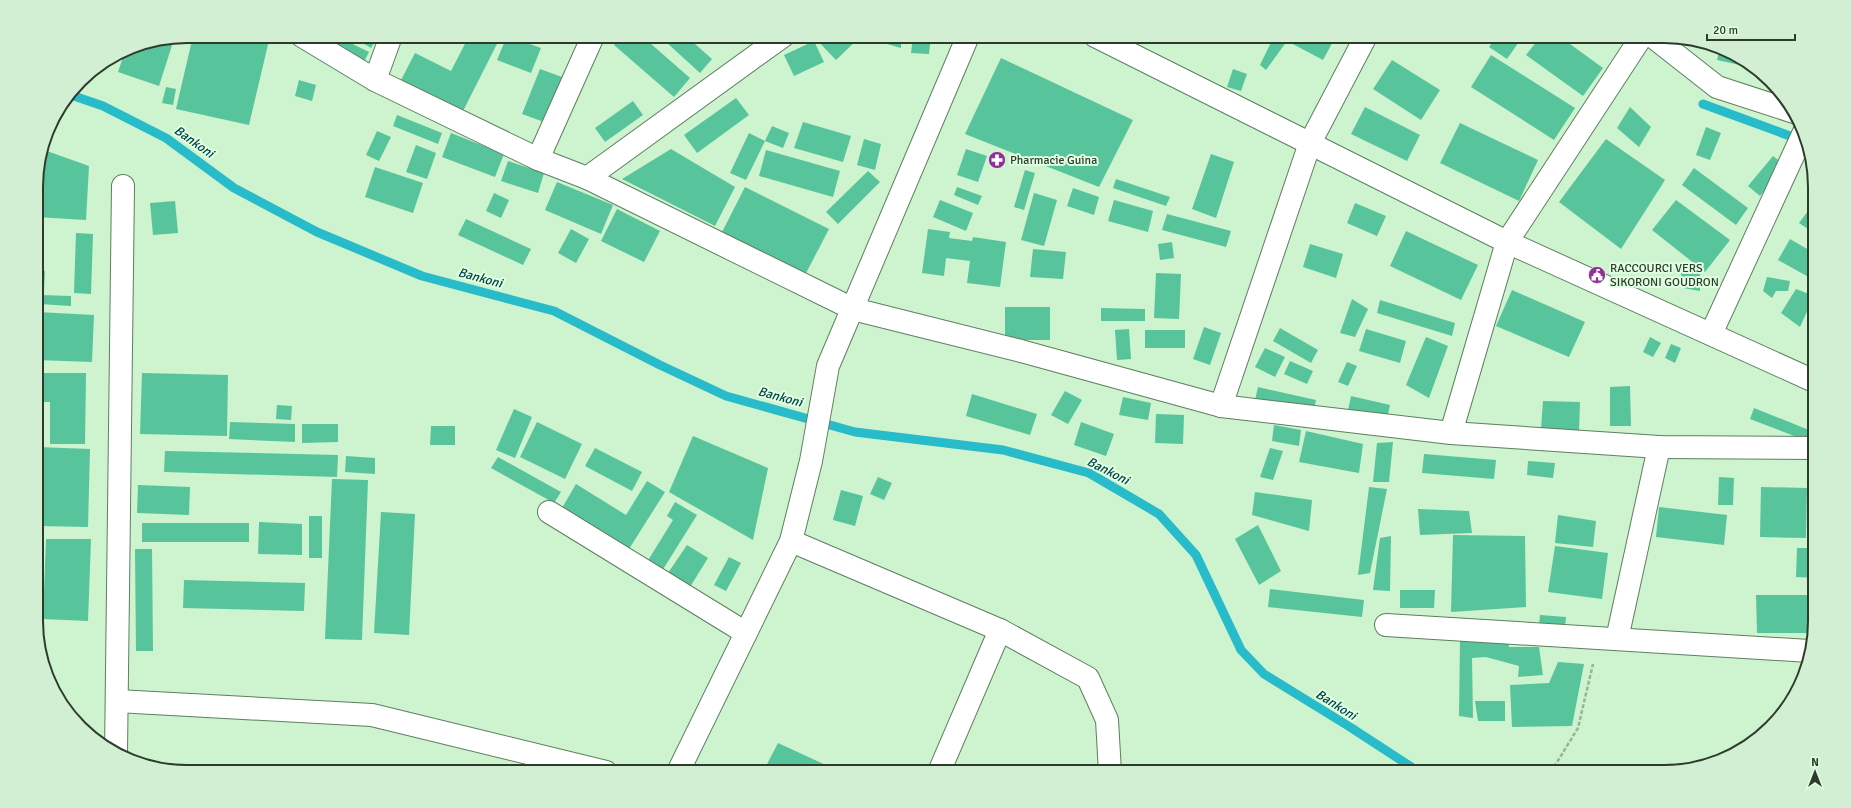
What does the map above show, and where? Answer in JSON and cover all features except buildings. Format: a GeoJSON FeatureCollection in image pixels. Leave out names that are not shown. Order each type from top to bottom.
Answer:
{"type":"FeatureCollection","features":[{"type":"Feature","properties":{"kind":"street"},"geometry":{"type":"LineString","coordinates":[[313,43],[374,80],[538,159],[587,178],[853,309],[1021,351],[1221,406],[1451,433],[1659,447],[1808,448]]}},
{"type":"Feature","properties":{"kind":"street"},"geometry":{"type":"LineString","coordinates":[[374,80],[388,43]]}},
{"type":"Feature","properties":{"kind":"street"},"geometry":{"type":"LineString","coordinates":[[538,159],[591,43]]}},
{"type":"Feature","properties":{"kind":"street"},"geometry":{"type":"LineString","coordinates":[[587,178],[773,43]]}},
{"type":"Feature","properties":{"kind":"street"},"geometry":{"type":"LineString","coordinates":[[681,765],[791,541],[811,461],[828,366],[965,43]]}},
{"type":"Feature","properties":{"kind":"street"},"geometry":{"type":"LineString","coordinates":[[1109,43],[1507,242],[1808,379]]}},
{"type":"Feature","properties":{"kind":"street"},"geometry":{"type":"LineString","coordinates":[[1221,406],[1310,143],[1362,43]]}},
{"type":"Feature","properties":{"kind":"street"},"geometry":{"type":"LineString","coordinates":[[1451,433],[1507,242],[1637,43]]}},
{"type":"Feature","properties":{"kind":"street"},"geometry":{"type":"LineString","coordinates":[[1661,43],[1717,88],[1785,109]]}},
{"type":"Feature","properties":{"kind":"street"},"geometry":{"type":"LineString","coordinates":[[1711,334],[1800,141]]}},
{"type":"Feature","properties":{"kind":"street"},"geometry":{"type":"LineString","coordinates":[[116,746],[123,186]]}},
{"type":"Feature","properties":{"kind":"street"},"geometry":{"type":"LineString","coordinates":[[1608,639],[1659,447]]}},
{"type":"Feature","properties":{"kind":"street"},"geometry":{"type":"LineString","coordinates":[[549,512],[746,633]]}},
{"type":"Feature","properties":{"kind":"street"},"geometry":{"type":"LineString","coordinates":[[791,541],[1000,630],[1088,678],[1107,720],[1110,765]]}},
{"type":"Feature","properties":{"kind":"street"},"geometry":{"type":"LineString","coordinates":[[1386,625],[1805,651]]}},
{"type":"Feature","properties":{"kind":"street"},"geometry":{"type":"LineString","coordinates":[[942,765],[1000,630]]}},
{"type":"Feature","properties":{"kind":"street"},"geometry":{"type":"LineString","coordinates":[[117,701],[372,715],[577,765]]}},
{"type":"Feature","properties":{"kind":"path"},"geometry":{"type":"LineString","coordinates":[[1555,765],[1578,728],[1608,639]]}},
{"type":"Feature","properties":{"kind":"waterway","name":"Bankoni"},"geometry":{"type":"LineString","coordinates":[[75,96],[103,106],[166,138],[234,188],[317,232],[422,276],[554,311],[660,365],[726,396],[855,432],[1003,450],[1089,473],[1159,514],[1196,555],[1241,650],[1264,674],[1408,765]]}},
{"type":"Feature","properties":{"kind":"waterway"},"geometry":{"type":"LineString","coordinates":[[1703,104],[1790,136]]}},
{"type":"Feature","properties":{"kind":"place","name":"Pharmacie Guina"},"geometry":{"type":"Point","coordinates":[997,160]}},
{"type":"Feature","properties":{"kind":"place","name":"RACCOURCI VERS SIKORONI GOUDRON"},"geometry":{"type":"Point","coordinates":[1597,275]}}]}
